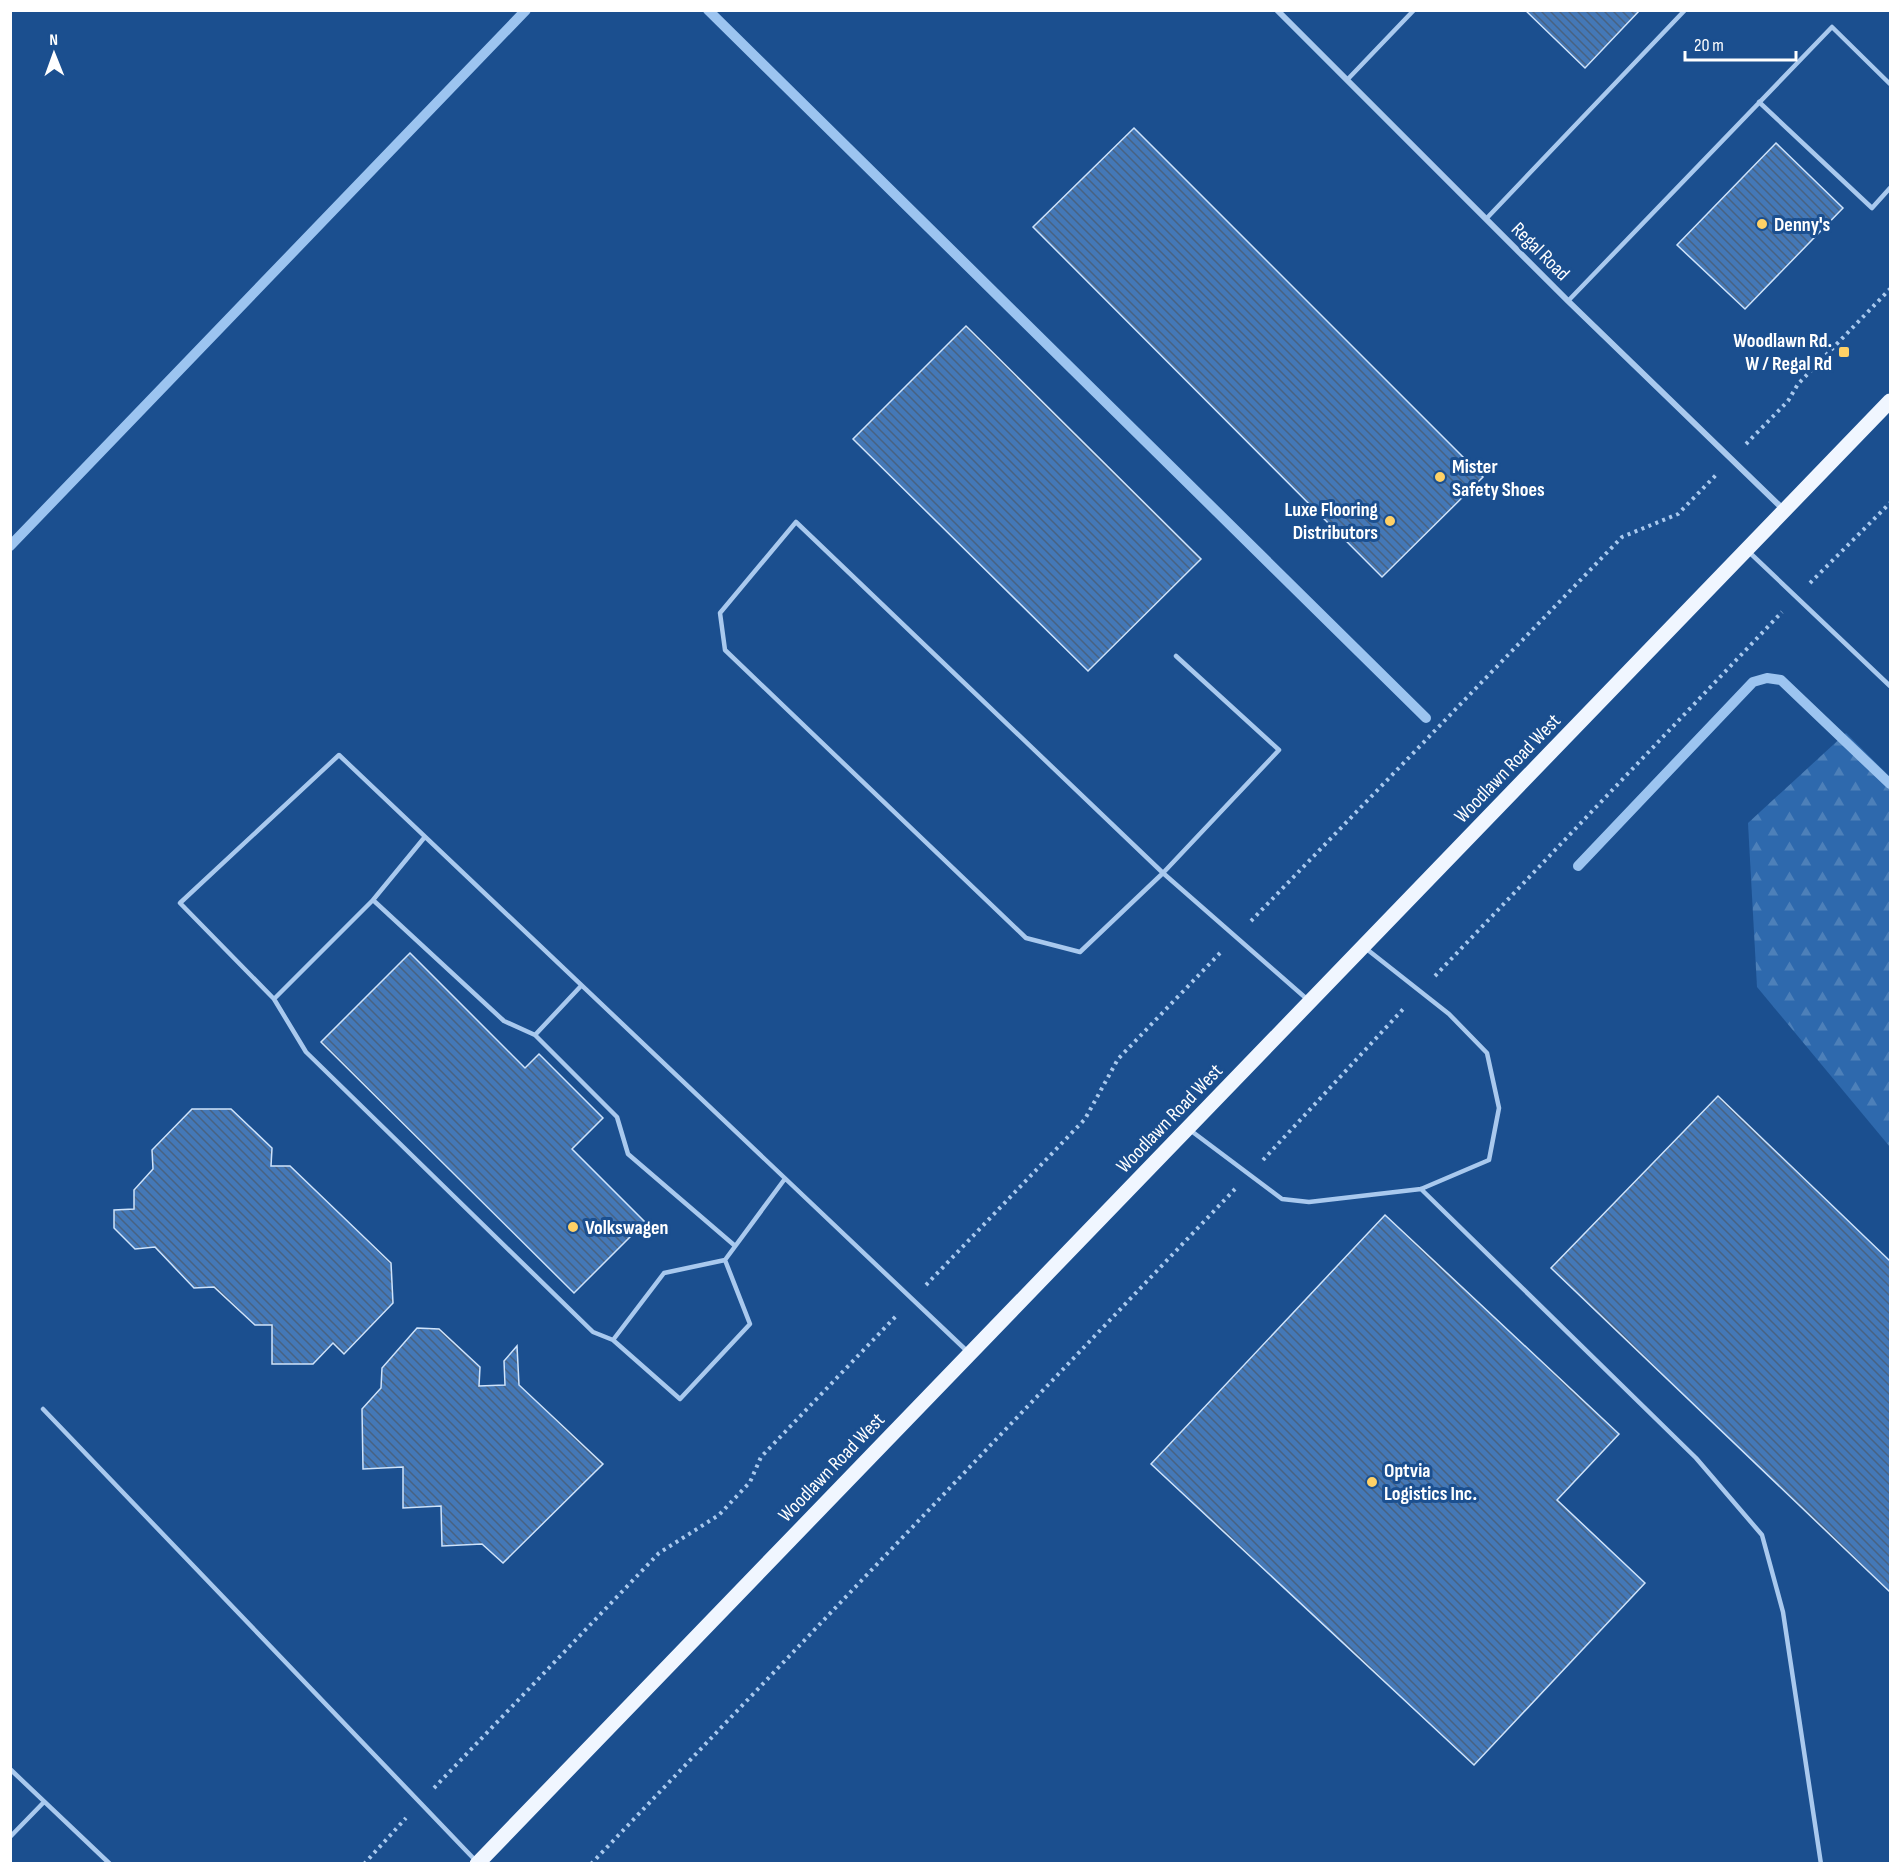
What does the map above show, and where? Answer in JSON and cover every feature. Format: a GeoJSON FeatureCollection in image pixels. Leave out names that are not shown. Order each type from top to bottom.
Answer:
{"type":"FeatureCollection","features":[{"type":"Feature","properties":{"kind":"main road","name":"Woodlawn Road West"},"geometry":{"type":"LineString","coordinates":[[478,1863],[1890,401]]}},
{"type":"Feature","properties":{"kind":"street","name":"Regal Road"},"geometry":{"type":"LineString","coordinates":[[1277,10],[1568,301],[1785,511]]}},
{"type":"Feature","properties":{"kind":"lane"},"geometry":{"type":"LineString","coordinates":[[1347,80],[1414,10]]}},
{"type":"Feature","properties":{"kind":"lane"},"geometry":{"type":"LineString","coordinates":[[1486,219],[1685,10]]}},
{"type":"Feature","properties":{"kind":"lane"},"geometry":{"type":"LineString","coordinates":[[1568,301],[1832,27],[1890,84]]}},
{"type":"Feature","properties":{"kind":"lane"},"geometry":{"type":"LineString","coordinates":[[1759,102],[1872,208],[1890,188]]}},
{"type":"Feature","properties":{"kind":"lane"},"geometry":{"type":"LineString","coordinates":[[1176,656],[1279,750],[1163,873],[1080,952],[1026,938],[725,650],[720,613],[796,522],[1163,873],[1310,1002]]}},
{"type":"Feature","properties":{"kind":"lane"},"geometry":{"type":"LineString","coordinates":[[1747,550],[1890,686]]}},
{"type":"Feature","properties":{"kind":"lane"},"geometry":{"type":"LineString","coordinates":[[725,1260],[750,1324],[680,1399],[613,1340],[593,1332],[306,1052],[274,999],[180,903],[339,754],[580,987],[969,1354]]}},
{"type":"Feature","properties":{"kind":"lane"},"geometry":{"type":"LineString","coordinates":[[274,999],[373,900],[424,838]]}},
{"type":"Feature","properties":{"kind":"lane"},"geometry":{"type":"LineString","coordinates":[[373,900],[504,1021],[535,1035],[617,1117],[628,1154],[734,1245]]}},
{"type":"Feature","properties":{"kind":"lane"},"geometry":{"type":"LineString","coordinates":[[1188,1128],[1282,1199],[1309,1202],[1421,1190],[1488,1160],[1499,1108],[1487,1053],[1449,1014],[1364,946]]}},
{"type":"Feature","properties":{"kind":"lane"},"geometry":{"type":"LineString","coordinates":[[535,1035],[580,987]]}},
{"type":"Feature","properties":{"kind":"lane"},"geometry":{"type":"LineString","coordinates":[[613,1340],[664,1273],[725,1260],[784,1179]]}},
{"type":"Feature","properties":{"kind":"lane"},"geometry":{"type":"LineString","coordinates":[[1421,1190],[1696,1458],[1762,1534],[1783,1612],[1821,1863]]}},
{"type":"Feature","properties":{"kind":"lane"},"geometry":{"type":"LineString","coordinates":[[43,1409],[478,1863]]}},
{"type":"Feature","properties":{"kind":"lane"},"geometry":{"type":"LineString","coordinates":[[10,1769],[110,1863]]}},
{"type":"Feature","properties":{"kind":"lane"},"geometry":{"type":"LineString","coordinates":[[10,1837],[44,1802]]}},
{"type":"Feature","properties":{"kind":"path"},"geometry":{"type":"LineString","coordinates":[[364,1863],[659,1553],[719,1515],[750,1482],[761,1457],[1085,1119],[1118,1059],[1622,537],[1678,514],[1788,401],[1798,384],[1890,289]]}},
{"type":"Feature","properties":{"kind":"green space"},"geometry":{"type":"Polygon","coordinates":[[[1846,733],[1890,777],[1890,1147],[1757,987],[1748,823],[1846,733]]]}},
{"type":"Feature","properties":{"kind":"building"},"geometry":{"type":"Polygon","coordinates":[[[1525,10],[1640,10],[1585,68],[1525,10]]]}},
{"type":"Feature","properties":{"kind":"building"},"geometry":{"type":"Polygon","coordinates":[[[1134,128],[1483,477],[1382,577],[1033,227],[1134,128]]]}},
{"type":"Feature","properties":{"kind":"building"},"geometry":{"type":"Polygon","coordinates":[[[1776,143],[1843,208],[1745,309],[1677,245],[1776,143]]]}},
{"type":"Feature","properties":{"kind":"building"},"geometry":{"type":"Polygon","coordinates":[[[966,326],[1201,559],[1088,671],[853,439],[966,326]]]}},
{"type":"Feature","properties":{"kind":"building"},"geometry":{"type":"Polygon","coordinates":[[[410,953],[525,1068],[539,1054],[603,1118],[572,1149],[645,1222],[574,1293],[321,1042],[410,953]]]}},
{"type":"Feature","properties":{"kind":"building"},"geometry":{"type":"Polygon","coordinates":[[[1718,1096],[1890,1261],[1890,1592],[1551,1268],[1718,1096]]]}},
{"type":"Feature","properties":{"kind":"building"},"geometry":{"type":"Polygon","coordinates":[[[192,1109],[231,1109],[272,1148],[271,1166],[290,1166],[391,1263],[393,1303],[344,1354],[333,1343],[313,1364],[272,1364],[272,1325],[255,1325],[214,1287],[194,1288],[155,1247],[135,1249],[114,1228],[114,1210],[134,1209],[134,1190],[153,1169],[152,1150],[192,1109]]]}},
{"type":"Feature","properties":{"kind":"building","name":"Optvia Logistics Inc."},"geometry":{"type":"Polygon","coordinates":[[[1385,1215],[1619,1434],[1557,1500],[1645,1583],[1474,1765],[1151,1464],[1385,1215]]]}},
{"type":"Feature","properties":{"kind":"building"},"geometry":{"type":"Polygon","coordinates":[[[417,1328],[439,1329],[480,1367],[479,1386],[505,1385],[504,1361],[517,1346],[519,1385],[603,1464],[503,1563],[482,1544],[442,1546],[441,1506],[403,1508],[403,1467],[363,1469],[362,1409],[381,1388],[382,1368],[417,1328]]]}},
{"type":"Feature","properties":{"kind":"waterway"},"geometry":{"type":"LineString","coordinates":[[10,546],[526,10]]}},
{"type":"Feature","properties":{"kind":"waterway"},"geometry":{"type":"LineString","coordinates":[[708,10],[1426,718]]}},
{"type":"Feature","properties":{"kind":"waterway"},"geometry":{"type":"LineString","coordinates":[[1578,866],[1753,682],[1767,678],[1781,680],[1890,784]]}},
{"type":"Feature","properties":{"kind":"place","name":"Denny's"},"geometry":{"type":"Point","coordinates":[1762,224]}},
{"type":"Feature","properties":{"kind":"place","name":"Woodlawn Rd. W / Regal Rd"},"geometry":{"type":"Point","coordinates":[1844,352]}},
{"type":"Feature","properties":{"kind":"place","name":"Mister Safety Shoes"},"geometry":{"type":"Point","coordinates":[1440,477]}},
{"type":"Feature","properties":{"kind":"place","name":"Luxe Flooring Distributors"},"geometry":{"type":"Point","coordinates":[1390,521]}},
{"type":"Feature","properties":{"kind":"place","name":"Volkswagen"},"geometry":{"type":"Point","coordinates":[573,1227]}},
{"type":"Feature","properties":{"kind":"place","name":"Optvia Logistics Inc."},"geometry":{"type":"Point","coordinates":[1372,1482]}}]}
